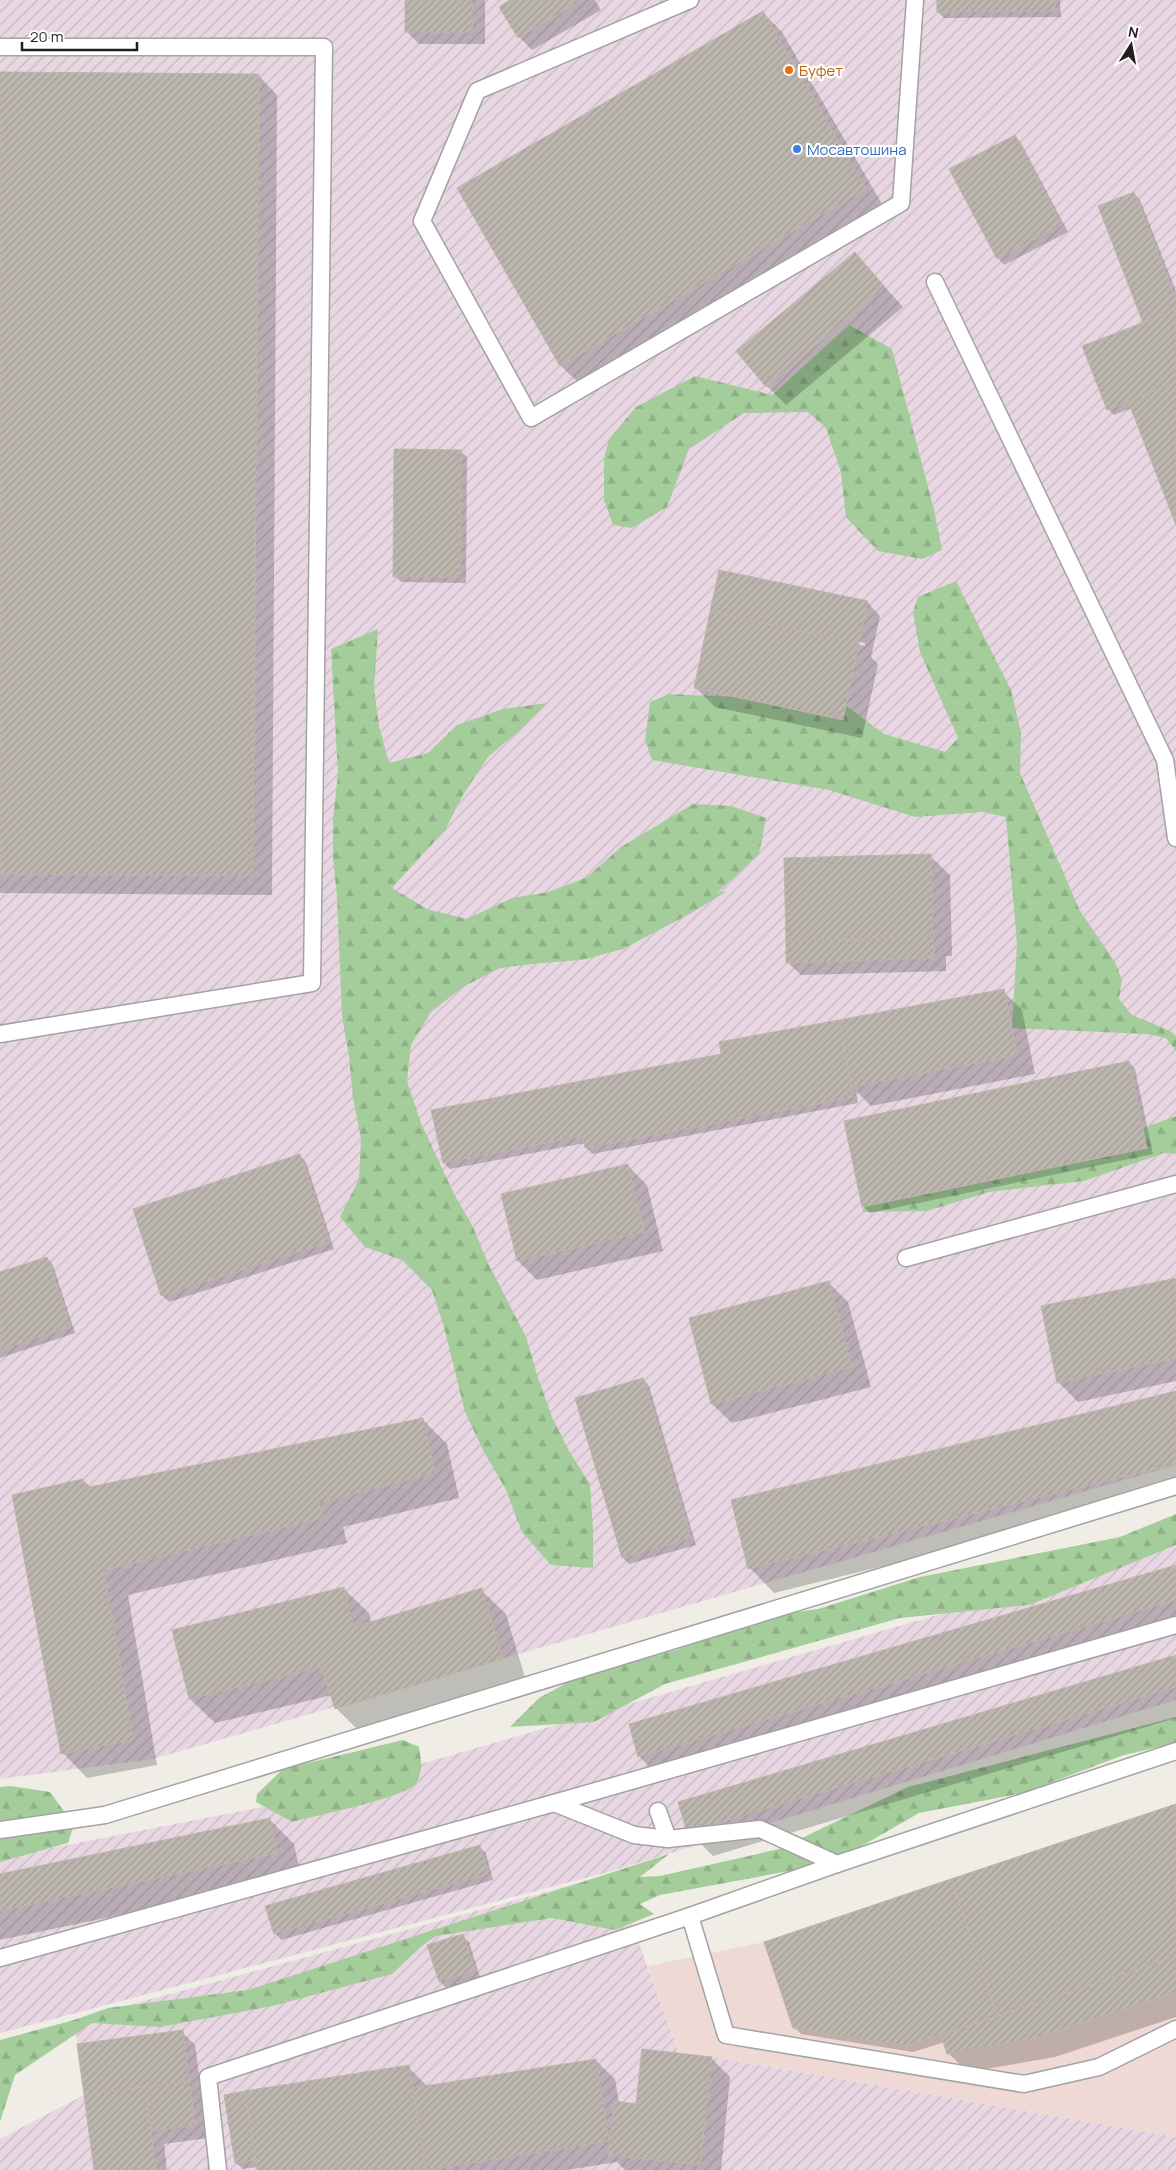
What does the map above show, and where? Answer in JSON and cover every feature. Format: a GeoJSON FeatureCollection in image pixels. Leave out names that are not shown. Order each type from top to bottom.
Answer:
{"type":"FeatureCollection","features":[{"type":"Feature","properties":{"kind":"lane"},"geometry":{"type":"LineString","coordinates":[[690,0],[477,91],[422,221],[531,418],[901,203],[915,0]]}},
{"type":"Feature","properties":{"kind":"lane"},"geometry":{"type":"LineString","coordinates":[[0,47],[324,46],[312,983],[0,1034]]}},
{"type":"Feature","properties":{"kind":"lane"},"geometry":{"type":"LineString","coordinates":[[935,282],[1165,760],[1176,838]]}},
{"type":"Feature","properties":{"kind":"lane"},"geometry":{"type":"LineString","coordinates":[[906,1258],[1176,1184]]}},
{"type":"Feature","properties":{"kind":"lane"},"geometry":{"type":"LineString","coordinates":[[0,1830],[105,1815],[1176,1486]]}},
{"type":"Feature","properties":{"kind":"lane"},"geometry":{"type":"LineString","coordinates":[[0,1958],[554,1803],[1176,1625]]}},
{"type":"Feature","properties":{"kind":"lane"},"geometry":{"type":"LineString","coordinates":[[218,2170],[208,2077],[1176,1751]]}},
{"type":"Feature","properties":{"kind":"lane"},"geometry":{"type":"LineString","coordinates":[[554,1803],[634,1835],[668,1839],[760,1829],[837,1864]]}},
{"type":"Feature","properties":{"kind":"lane"},"geometry":{"type":"LineString","coordinates":[[658,1811],[668,1839]]}},
{"type":"Feature","properties":{"kind":"lane"},"geometry":{"type":"LineString","coordinates":[[690,1916],[726,2035],[1024,2084],[1099,2067],[1176,2029]]}},
{"type":"Feature","properties":{"kind":"shaded area"},"geometry":{"type":"Polygon","coordinates":[[[0,0],[1176,0],[1176,1465],[153,1759],[0,1779],[0,0]]]}},
{"type":"Feature","properties":{"kind":"shaded area"},"geometry":{"type":"Polygon","coordinates":[[[1176,1546],[1176,1700],[615,1870],[0,2033],[0,1858],[293,1801],[1176,1546]]]}},
{"type":"Feature","properties":{"kind":"shaded area"},"geometry":{"type":"Polygon","coordinates":[[[1176,1804],[1176,2137],[712,2057],[679,2054],[648,1966],[764,1942],[1176,1804]]]}},
{"type":"Feature","properties":{"kind":"shaded area"},"geometry":{"type":"Polygon","coordinates":[[[616,1873],[679,2054],[712,2057],[1176,2137],[1176,2170],[0,2170],[0,2139],[84,2095],[74,2020],[616,1873]]]}},
{"type":"Feature","properties":{"kind":"green space"},"geometry":{"type":"Polygon","coordinates":[[[849,325],[892,349],[934,510],[942,550],[922,559],[878,551],[846,517],[841,472],[826,428],[808,412],[744,413],[689,449],[667,507],[632,528],[613,525],[604,500],[604,459],[609,439],[636,407],[695,376],[772,395],[849,325]]]}},
{"type":"Feature","properties":{"kind":"green space"},"geometry":{"type":"Polygon","coordinates":[[[956,581],[1011,690],[1021,733],[1020,773],[1080,911],[1115,962],[1122,980],[1119,999],[1132,1015],[1170,1031],[1176,1036],[1176,1051],[1166,1038],[1147,1034],[1012,1028],[1017,944],[1006,817],[982,812],[915,817],[829,790],[652,760],[645,740],[650,702],[669,694],[736,697],[775,690],[833,696],[884,734],[945,752],[958,738],[920,652],[913,612],[918,597],[956,581]]]}},
{"type":"Feature","properties":{"kind":"green space"},"geometry":{"type":"Polygon","coordinates":[[[378,629],[374,688],[379,726],[389,763],[428,753],[457,725],[503,709],[547,703],[519,731],[488,757],[463,795],[445,830],[392,888],[427,909],[466,919],[512,898],[548,892],[586,878],[621,847],[693,804],[731,806],[766,818],[759,854],[717,893],[727,891],[693,912],[623,949],[582,960],[500,968],[463,987],[431,1012],[411,1045],[407,1081],[421,1123],[454,1194],[473,1227],[488,1263],[526,1337],[552,1417],[569,1451],[590,1484],[593,1568],[551,1565],[522,1532],[506,1490],[483,1450],[465,1412],[444,1327],[432,1290],[402,1260],[365,1247],[340,1217],[359,1179],[361,1139],[353,1098],[349,1056],[342,1016],[337,897],[333,858],[333,819],[338,774],[331,649],[378,629]]]}},
{"type":"Feature","properties":{"kind":"green space"},"geometry":{"type":"Polygon","coordinates":[[[1176,1116],[1176,1154],[1164,1153],[1084,1181],[989,1192],[927,1211],[862,1212],[869,1193],[1121,1136],[1176,1116]]]}},
{"type":"Feature","properties":{"kind":"green space"},"geometry":{"type":"Polygon","coordinates":[[[1176,1514],[1176,1545],[1029,1605],[900,1618],[665,1684],[594,1722],[510,1727],[539,1698],[574,1679],[679,1649],[753,1618],[818,1609],[920,1577],[1120,1537],[1176,1514]]]}},
{"type":"Feature","properties":{"kind":"green space"},"geometry":{"type":"Polygon","coordinates":[[[1176,1717],[1176,1743],[1124,1755],[1023,1793],[919,1813],[832,1863],[660,1895],[640,1904],[654,1914],[615,1930],[552,1918],[436,1936],[423,1945],[392,1974],[272,2006],[160,2027],[92,2023],[15,2075],[0,2122],[0,2040],[74,2020],[108,2008],[248,1990],[669,1854],[640,1877],[660,1876],[779,1849],[908,1787],[1176,1717]]]}},
{"type":"Feature","properties":{"kind":"green space"},"geometry":{"type":"Polygon","coordinates":[[[403,1740],[419,1747],[421,1770],[415,1784],[395,1795],[292,1822],[256,1802],[257,1794],[283,1769],[403,1740]]]}},
{"type":"Feature","properties":{"kind":"green space"},"geometry":{"type":"Polygon","coordinates":[[[11,1786],[50,1792],[74,1825],[68,1843],[0,1862],[0,1787],[11,1786]]]}},
{"type":"Feature","properties":{"kind":"building"},"geometry":{"type":"Polygon","coordinates":[[[405,0],[472,0],[472,32],[405,32],[405,0]]]}},
{"type":"Feature","properties":{"kind":"building"},"geometry":{"type":"Polygon","coordinates":[[[510,0],[582,0],[518,38],[499,7],[510,0]]]}},
{"type":"Feature","properties":{"kind":"building"},"geometry":{"type":"Polygon","coordinates":[[[937,0],[1055,0],[1055,11],[937,12],[937,0]]]}},
{"type":"Feature","properties":{"kind":"building"},"geometry":{"type":"Polygon","coordinates":[[[763,11],[866,189],[560,366],[457,188],[763,11]]]}},
{"type":"Feature","properties":{"kind":"building"},"geometry":{"type":"Polygon","coordinates":[[[0,72],[259,74],[253,876],[0,874],[0,72]]]}},
{"type":"Feature","properties":{"kind":"building"},"geometry":{"type":"Polygon","coordinates":[[[1015,135],[1062,225],[997,259],[949,169],[1015,135]]]}},
{"type":"Feature","properties":{"kind":"building"},"geometry":{"type":"Polygon","coordinates":[[[1134,192],[1176,299],[1176,310],[1143,323],[1098,206],[1134,192]]]}},
{"type":"Feature","properties":{"kind":"building"},"geometry":{"type":"Polygon","coordinates":[[[855,252],[885,287],[766,387],[736,351],[855,252]]]}},
{"type":"Feature","properties":{"kind":"building"},"geometry":{"type":"Polygon","coordinates":[[[1176,310],[1176,382],[1107,410],[1082,346],[1176,310]]]}},
{"type":"Feature","properties":{"kind":"building"},"geometry":{"type":"Polygon","coordinates":[[[1176,382],[1176,525],[1128,401],[1176,382]]]}},
{"type":"Feature","properties":{"kind":"building"},"geometry":{"type":"Polygon","coordinates":[[[394,449],[461,450],[460,577],[393,577],[394,449]]]}},
{"type":"Feature","properties":{"kind":"building"},"geometry":{"type":"Polygon","coordinates":[[[719,570],[868,601],[859,643],[710,612],[719,570]]]}},
{"type":"Feature","properties":{"kind":"building"},"geometry":{"type":"Polygon","coordinates":[[[710,612],[859,643],[843,720],[694,688],[710,612]]]}},
{"type":"Feature","properties":{"kind":"building"},"geometry":{"type":"Polygon","coordinates":[[[931,854],[933,937],[786,941],[784,858],[931,854]]]}},
{"type":"Feature","properties":{"kind":"building"},"geometry":{"type":"Polygon","coordinates":[[[933,937],[934,958],[786,963],[786,941],[933,937]]]}},
{"type":"Feature","properties":{"kind":"building"},"geometry":{"type":"Polygon","coordinates":[[[1004,989],[1017,1055],[851,1087],[839,1020],[1004,989]]]}},
{"type":"Feature","properties":{"kind":"building"},"geometry":{"type":"Polygon","coordinates":[[[839,1020],[853,1097],[585,1148],[582,1136],[443,1163],[431,1110],[721,1054],[719,1042],[839,1020]]]}},
{"type":"Feature","properties":{"kind":"building"},"geometry":{"type":"Polygon","coordinates":[[[1129,1061],[1147,1148],[862,1207],[844,1121],[1129,1061]]]}},
{"type":"Feature","properties":{"kind":"building"},"geometry":{"type":"Polygon","coordinates":[[[300,1154],[329,1242],[161,1296],[133,1209],[300,1154]]]}},
{"type":"Feature","properties":{"kind":"building"},"geometry":{"type":"Polygon","coordinates":[[[628,1164],[644,1232],[517,1261],[501,1194],[628,1164]]]}},
{"type":"Feature","properties":{"kind":"building"},"geometry":{"type":"Polygon","coordinates":[[[47,1257],[70,1327],[0,1350],[0,1272],[47,1257]]]}},
{"type":"Feature","properties":{"kind":"building"},"geometry":{"type":"Polygon","coordinates":[[[1176,1278],[1176,1358],[1057,1383],[1041,1306],[1176,1278]]]}},
{"type":"Feature","properties":{"kind":"building"},"geometry":{"type":"Polygon","coordinates":[[[829,1281],[852,1367],[711,1404],[689,1318],[829,1281]]]}},
{"type":"Feature","properties":{"kind":"building"},"geometry":{"type":"Polygon","coordinates":[[[643,1378],[691,1538],[622,1558],[575,1398],[643,1378]]]}},
{"type":"Feature","properties":{"kind":"building"},"geometry":{"type":"Polygon","coordinates":[[[1176,1391],[1176,1464],[748,1569],[731,1500],[1176,1391]]]}},
{"type":"Feature","properties":{"kind":"building"},"geometry":{"type":"Polygon","coordinates":[[[423,1418],[435,1473],[319,1503],[323,1518],[104,1570],[133,1740],[61,1754],[12,1495],[83,1479],[85,1488],[423,1418]]]}},
{"type":"Feature","properties":{"kind":"building"},"geometry":{"type":"Polygon","coordinates":[[[1176,1565],[1176,1600],[638,1757],[629,1724],[1176,1565]]]}},
{"type":"Feature","properties":{"kind":"building"},"geometry":{"type":"Polygon","coordinates":[[[344,1587],[354,1627],[482,1588],[503,1659],[335,1709],[321,1667],[189,1699],[172,1630],[344,1587]]]}},
{"type":"Feature","properties":{"kind":"building"},"geometry":{"type":"Polygon","coordinates":[[[1176,1655],[1176,1687],[687,1832],[678,1802],[1176,1655]]]}},
{"type":"Feature","properties":{"kind":"building"},"geometry":{"type":"Polygon","coordinates":[[[1176,1804],[1176,1956],[997,2016],[951,1879],[1176,1804]]]}},
{"type":"Feature","properties":{"kind":"building"},"geometry":{"type":"Polygon","coordinates":[[[270,1818],[277,1853],[0,1911],[0,1874],[270,1818]]]}},
{"type":"Feature","properties":{"kind":"building"},"geometry":{"type":"Polygon","coordinates":[[[480,1845],[488,1874],[274,1934],[265,1906],[480,1845]]]}},
{"type":"Feature","properties":{"kind":"building"},"geometry":{"type":"Polygon","coordinates":[[[951,1879],[997,2016],[906,2046],[793,2028],[764,1942],[951,1879]]]}},
{"type":"Feature","properties":{"kind":"building"},"geometry":{"type":"Polygon","coordinates":[[[463,1934],[475,1970],[439,1982],[427,1945],[463,1934]]]}},
{"type":"Feature","properties":{"kind":"building"},"geometry":{"type":"Polygon","coordinates":[[[1176,1956],[1176,1992],[1036,2038],[947,2054],[941,2035],[1176,1956]]]}},
{"type":"Feature","properties":{"kind":"building"},"geometry":{"type":"Polygon","coordinates":[[[183,2030],[189,2081],[84,2095],[77,2044],[183,2030]]]}},
{"type":"Feature","properties":{"kind":"building"},"geometry":{"type":"Polygon","coordinates":[[[642,2049],[712,2057],[700,2165],[608,2155],[614,2101],[636,2104],[642,2049]]]}},
{"type":"Feature","properties":{"kind":"building"},"geometry":{"type":"Polygon","coordinates":[[[596,2059],[609,2141],[426,2170],[412,2088],[596,2059]]]}},
{"type":"Feature","properties":{"kind":"building"},"geometry":{"type":"Polygon","coordinates":[[[409,2065],[426,2170],[257,2170],[245,2091],[409,2065]]]}},
{"type":"Feature","properties":{"kind":"building"},"geometry":{"type":"Polygon","coordinates":[[[189,2081],[195,2125],[152,2131],[145,2087],[189,2081]]]}},
{"type":"Feature","properties":{"kind":"building"},"geometry":{"type":"Polygon","coordinates":[[[145,2087],[156,2170],[94,2170],[84,2095],[145,2087]]]}},
{"type":"Feature","properties":{"kind":"building"},"geometry":{"type":"Polygon","coordinates":[[[245,2091],[256,2160],[235,2163],[224,2095],[245,2091]]]}},
{"type":"Feature","properties":{"kind":"place","name":"Буфет"},"geometry":{"type":"Point","coordinates":[789,70]}},
{"type":"Feature","properties":{"kind":"place","name":"Мосавтошина"},"geometry":{"type":"Point","coordinates":[797,149]}}]}
